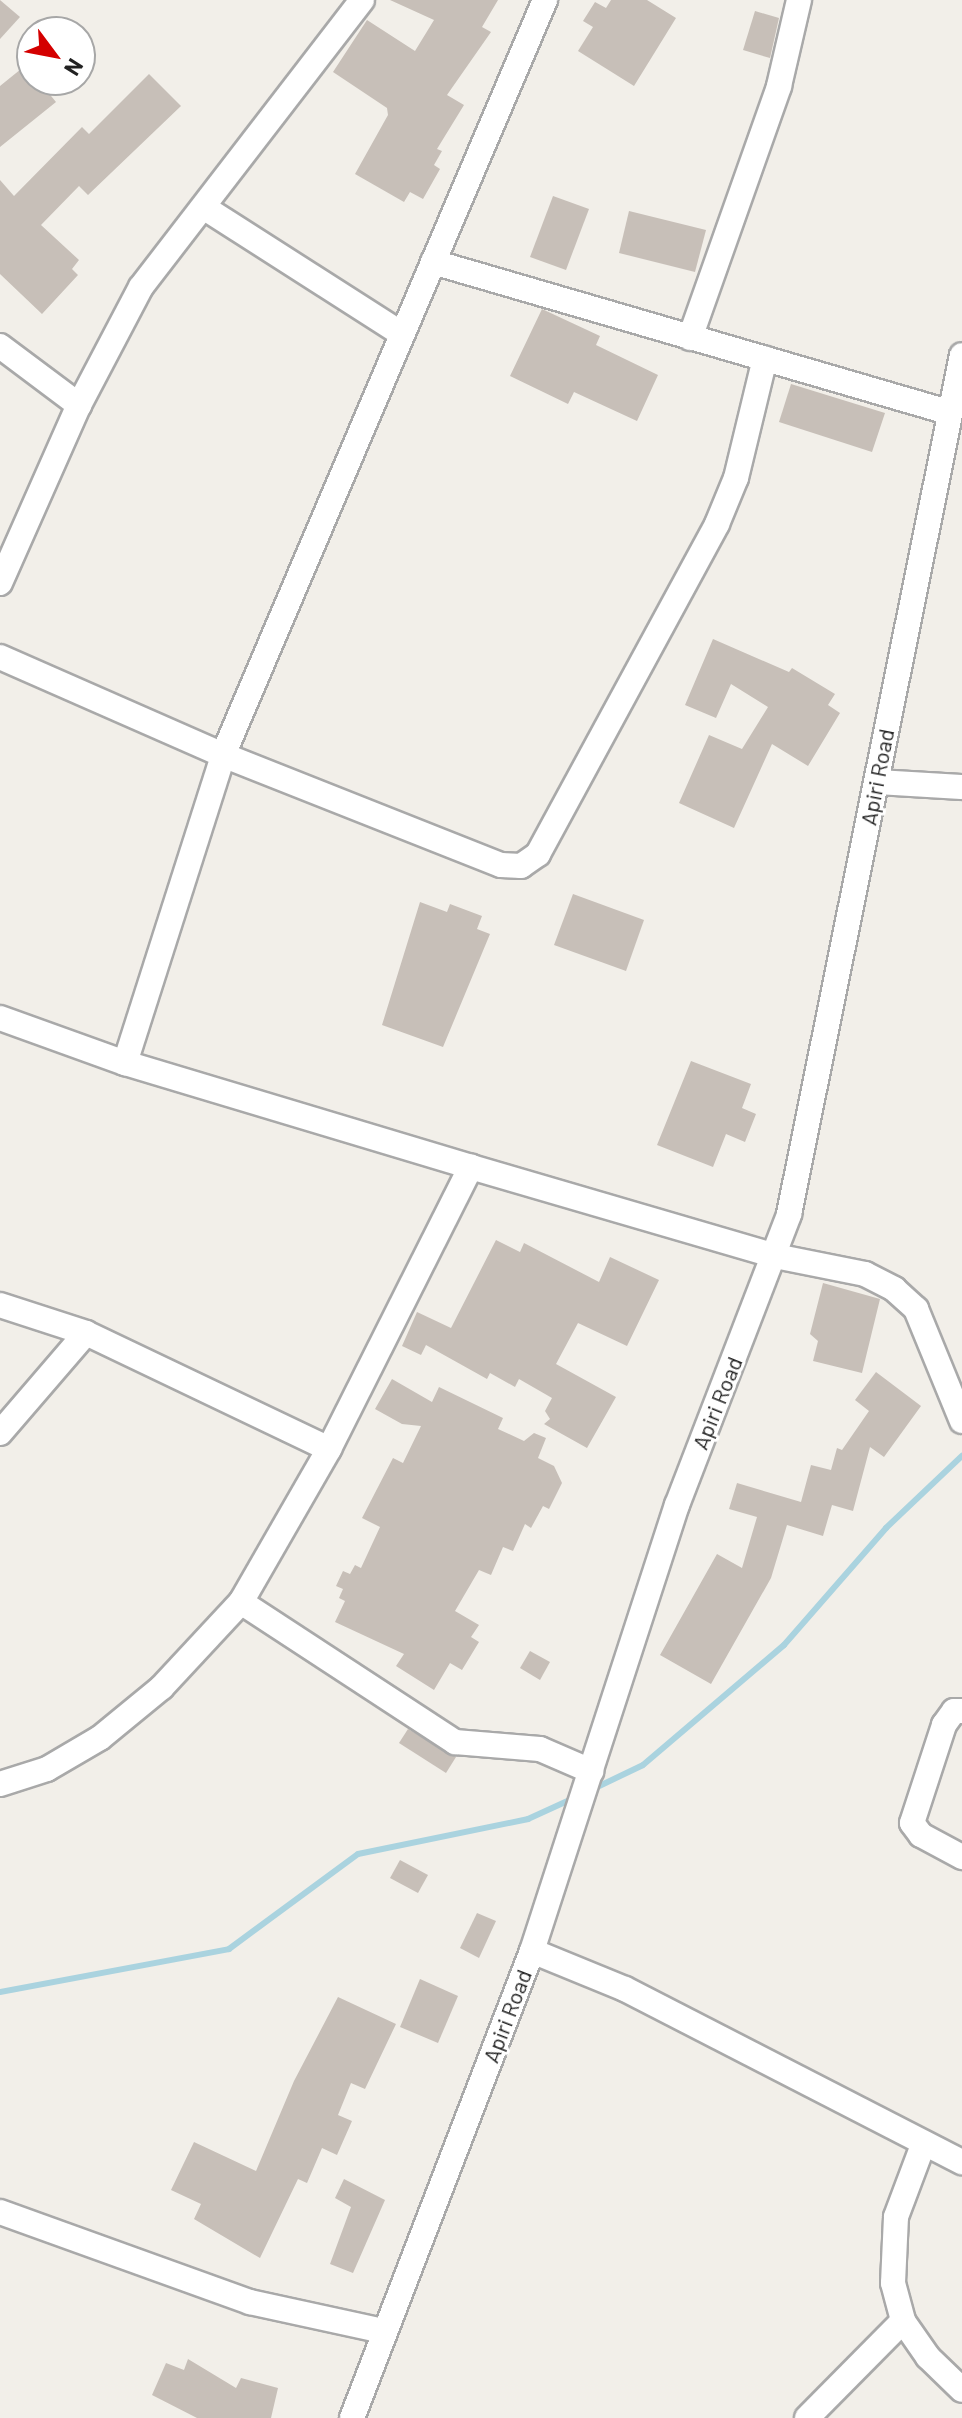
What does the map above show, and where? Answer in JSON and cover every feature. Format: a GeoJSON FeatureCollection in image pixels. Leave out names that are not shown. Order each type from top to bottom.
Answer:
{"type":"FeatureCollection","features":[{"type":"Feature","properties":{"kind":"street"},"geometry":{"type":"LineString","coordinates":[[0,583],[79,405],[141,287],[205,208],[362,0]]}},
{"type":"Feature","properties":{"kind":"street"},"geometry":{"type":"LineString","coordinates":[[125,1063],[223,755],[545,0]]}},
{"type":"Feature","properties":{"kind":"street"},"geometry":{"type":"LineString","coordinates":[[690,338],[779,86],[799,0]]}},
{"type":"Feature","properties":{"kind":"street"},"geometry":{"type":"LineString","coordinates":[[205,208],[402,334]]}},
{"type":"Feature","properties":{"kind":"street"},"geometry":{"type":"LineString","coordinates":[[433,262],[948,412]]}},
{"type":"Feature","properties":{"kind":"street"},"geometry":{"type":"LineString","coordinates":[[0,346],[79,405]]}},
{"type":"Feature","properties":{"kind":"street","name":"Apiri Road"},"geometry":{"type":"LineString","coordinates":[[352,2418],[532,1951],[677,1505],[789,1214],[948,412],[962,355]]}},
{"type":"Feature","properties":{"kind":"street"},"geometry":{"type":"LineString","coordinates":[[0,657],[223,755],[501,865],[521,866],[538,854],[717,524],[736,478],[765,358]]}},
{"type":"Feature","properties":{"kind":"street"},"geometry":{"type":"LineString","coordinates":[[877,782],[962,787]]}},
{"type":"Feature","properties":{"kind":"street"},"geometry":{"type":"LineString","coordinates":[[0,1018],[125,1063],[471,1167],[775,1256],[865,1274],[894,1289],[916,1309],[962,1421]]}},
{"type":"Feature","properties":{"kind":"street"},"geometry":{"type":"LineString","coordinates":[[0,1784],[47,1769],[100,1738],[162,1687],[241,1602],[329,1449],[471,1167]]}},
{"type":"Feature","properties":{"kind":"street"},"geometry":{"type":"LineString","coordinates":[[0,1305],[86,1333],[329,1449]]}},
{"type":"Feature","properties":{"kind":"street"},"geometry":{"type":"LineString","coordinates":[[0,1433],[86,1333]]}},
{"type":"Feature","properties":{"kind":"street"},"geometry":{"type":"LineString","coordinates":[[241,1602],[455,1742],[540,1749],[591,1771]]}},
{"type":"Feature","properties":{"kind":"street"},"geometry":{"type":"LineString","coordinates":[[962,1711],[954,1711],[944,1725],[912,1823],[921,1835],[962,1857]]}},
{"type":"Feature","properties":{"kind":"street"},"geometry":{"type":"LineString","coordinates":[[532,1951],[625,1989],[923,2145],[962,2162]]}},
{"type":"Feature","properties":{"kind":"street"},"geometry":{"type":"LineString","coordinates":[[923,2145],[896,2217],[893,2283],[903,2321],[928,2357],[962,2390]]}},
{"type":"Feature","properties":{"kind":"street"},"geometry":{"type":"LineString","coordinates":[[0,2212],[250,2302],[383,2331]]}},
{"type":"Feature","properties":{"kind":"street"},"geometry":{"type":"LineString","coordinates":[[807,2418],[903,2321]]}},
{"type":"Feature","properties":{"kind":"building"},"geometry":{"type":"Polygon","coordinates":[[[0,0],[19,16],[0,39],[0,0]]]}},
{"type":"Feature","properties":{"kind":"building"},"geometry":{"type":"Polygon","coordinates":[[[390,0],[498,0],[482,27],[491,32],[447,95],[464,105],[437,149],[442,151],[434,165],[440,169],[423,199],[410,192],[404,202],[355,174],[388,115],[387,108],[333,72],[367,20],[415,51],[434,20],[390,0]]]}},
{"type":"Feature","properties":{"kind":"building"},"geometry":{"type":"Polygon","coordinates":[[[611,0],[647,0],[676,18],[634,86],[578,51],[593,27],[583,21],[595,2],[606,8],[611,0]]]}},
{"type":"Feature","properties":{"kind":"building"},"geometry":{"type":"Polygon","coordinates":[[[755,11],[779,18],[770,58],[743,50],[755,11]]]}},
{"type":"Feature","properties":{"kind":"building"},"geometry":{"type":"Polygon","coordinates":[[[16,73],[16,96],[51,96],[56,102],[0,147],[0,86],[16,73]]]}},
{"type":"Feature","properties":{"kind":"building"},"geometry":{"type":"Polygon","coordinates":[[[149,74],[181,106],[88,195],[79,186],[41,225],[79,260],[72,269],[78,275],[42,314],[0,274],[0,180],[14,196],[82,127],[89,134],[149,74]]]}},
{"type":"Feature","properties":{"kind":"building"},"geometry":{"type":"Polygon","coordinates":[[[553,196],[589,209],[566,270],[530,257],[553,196]]]}},
{"type":"Feature","properties":{"kind":"building"},"geometry":{"type":"Polygon","coordinates":[[[629,211],[706,230],[695,272],[619,253],[629,211]]]}},
{"type":"Feature","properties":{"kind":"building"},"geometry":{"type":"Polygon","coordinates":[[[542,309],[600,336],[596,345],[658,375],[637,421],[574,392],[568,404],[510,376],[542,309]]]}},
{"type":"Feature","properties":{"kind":"building"},"geometry":{"type":"Polygon","coordinates":[[[791,384],[885,413],[872,452],[779,422],[791,384]]]}},
{"type":"Feature","properties":{"kind":"building"},"geometry":{"type":"Polygon","coordinates":[[[713,639],[789,672],[792,668],[835,694],[828,705],[840,713],[808,766],[772,744],[734,828],[679,803],[709,735],[742,749],[768,707],[731,684],[716,718],[685,705],[713,639]]]}},
{"type":"Feature","properties":{"kind":"building"},"geometry":{"type":"Polygon","coordinates":[[[573,894],[644,920],[626,971],[554,945],[573,894]]]}},
{"type":"Feature","properties":{"kind":"building"},"geometry":{"type":"Polygon","coordinates":[[[420,902],[447,912],[450,904],[482,916],[477,929],[490,934],[443,1047],[382,1025],[420,902]]]}},
{"type":"Feature","properties":{"kind":"building"},"geometry":{"type":"Polygon","coordinates":[[[691,1061],[751,1084],[742,1108],[756,1114],[745,1142],[726,1134],[713,1167],[657,1145],[691,1061]]]}},
{"type":"Feature","properties":{"kind":"building"},"geometry":{"type":"Polygon","coordinates":[[[496,1240],[520,1252],[524,1243],[599,1282],[610,1257],[659,1280],[627,1346],[578,1323],[556,1364],[616,1397],[587,1448],[544,1424],[550,1419],[545,1411],[552,1398],[519,1379],[515,1387],[490,1373],[487,1379],[426,1345],[421,1355],[402,1346],[417,1312],[451,1328],[496,1240]]]}},
{"type":"Feature","properties":{"kind":"building"},"geometry":{"type":"Polygon","coordinates":[[[823,1283],[880,1299],[862,1373],[813,1361],[818,1341],[810,1334],[823,1283]]]}},
{"type":"Feature","properties":{"kind":"building"},"geometry":{"type":"Polygon","coordinates":[[[876,1372],[921,1406],[884,1457],[870,1447],[853,1511],[832,1505],[823,1536],[787,1525],[771,1578],[711,1684],[660,1655],[717,1554],[742,1568],[757,1517],[729,1509],[737,1483],[801,1502],[811,1465],[831,1470],[837,1448],[842,1450],[869,1411],[855,1400],[876,1372]]]}},
{"type":"Feature","properties":{"kind":"building"},"geometry":{"type":"Polygon","coordinates":[[[392,1379],[432,1402],[439,1387],[503,1418],[498,1429],[524,1441],[534,1433],[546,1438],[538,1458],[554,1466],[562,1483],[549,1509],[543,1506],[531,1528],[525,1524],[513,1551],[503,1547],[491,1575],[479,1570],[455,1611],[479,1625],[471,1637],[479,1642],[462,1670],[450,1663],[434,1690],[396,1666],[404,1654],[335,1622],[345,1601],[339,1598],[343,1589],[336,1586],[343,1571],[350,1574],[355,1565],[361,1568],[380,1527],[362,1518],[393,1458],[403,1463],[421,1426],[402,1424],[375,1409],[392,1379]]]}},
{"type":"Feature","properties":{"kind":"building"},"geometry":{"type":"Polygon","coordinates":[[[530,1651],[550,1662],[540,1680],[520,1668],[530,1651]]]}},
{"type":"Feature","properties":{"kind":"building"},"geometry":{"type":"Polygon","coordinates":[[[408,1729],[456,1757],[446,1773],[399,1743],[408,1729]]]}},
{"type":"Feature","properties":{"kind":"building"},"geometry":{"type":"Polygon","coordinates":[[[400,1860],[428,1875],[418,1893],[390,1878],[400,1860]]]}},
{"type":"Feature","properties":{"kind":"building"},"geometry":{"type":"Polygon","coordinates":[[[477,1913],[496,1921],[479,1958],[460,1948],[477,1913]]]}},
{"type":"Feature","properties":{"kind":"building"},"geometry":{"type":"Polygon","coordinates":[[[420,1979],[458,1996],[438,2043],[400,2027],[420,1979]]]}},
{"type":"Feature","properties":{"kind":"building"},"geometry":{"type":"Polygon","coordinates":[[[338,1997],[396,2024],[365,2089],[351,2083],[338,2115],[352,2121],[337,2155],[322,2148],[307,2183],[298,2179],[260,2258],[194,2219],[201,2204],[171,2190],[194,2142],[256,2171],[294,2081],[338,1997]]]}},
{"type":"Feature","properties":{"kind":"building"},"geometry":{"type":"Polygon","coordinates":[[[344,2179],[385,2200],[353,2273],[330,2264],[351,2207],[335,2198],[344,2179]]]}},
{"type":"Feature","properties":{"kind":"building"},"geometry":{"type":"Polygon","coordinates":[[[188,2359],[236,2388],[241,2378],[278,2388],[271,2418],[197,2418],[152,2395],[166,2363],[184,2370],[188,2359]]]}},
{"type":"Feature","properties":{"kind":"waterway"},"geometry":{"type":"LineString","coordinates":[[593,1789],[643,1765],[784,1645],[886,1528],[962,1456]]}},
{"type":"Feature","properties":{"kind":"waterway"},"geometry":{"type":"LineString","coordinates":[[0,1992],[229,1949],[358,1854],[528,1819],[576,1797]]}}]}
